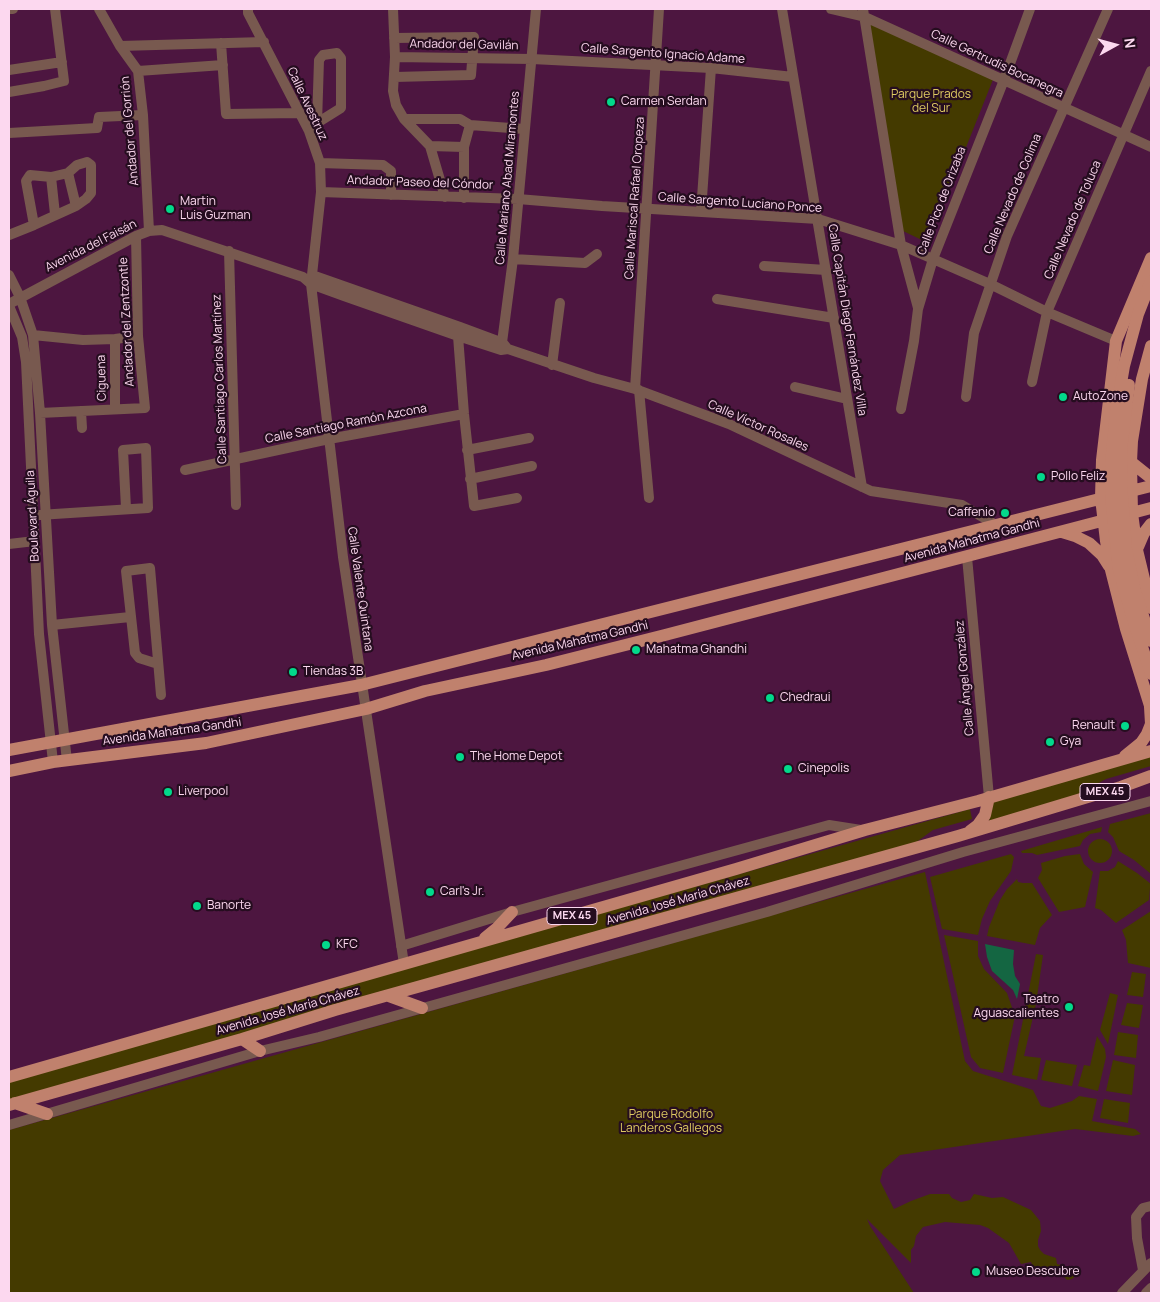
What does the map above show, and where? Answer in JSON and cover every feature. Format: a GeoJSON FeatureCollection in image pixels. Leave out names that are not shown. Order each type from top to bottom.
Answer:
{"type":"FeatureCollection","features":[{"type":"Feature","properties":{"kind":"main road"},"geometry":{"type":"LineString","coordinates":[[1068,506],[1082,500],[1092,489],[1099,475],[1116,341],[1151,258]]}},
{"type":"Feature","properties":{"kind":"main road"},"geometry":{"type":"LineString","coordinates":[[1151,281],[1136,321],[1124,366],[1116,412],[1111,463],[1112,506],[1119,570],[1151,674]]}},
{"type":"Feature","properties":{"kind":"main road"},"geometry":{"type":"LineString","coordinates":[[1151,304],[1129,383],[1122,442],[1121,485],[1126,549],[1135,590],[1151,641]]}},
{"type":"Feature","properties":{"kind":"main road"},"geometry":{"type":"LineString","coordinates":[[1150,352],[1142,379],[1132,441],[1131,476],[1132,513],[1137,550],[1151,608]]}},
{"type":"Feature","properties":{"kind":"main road"},"geometry":{"type":"LineString","coordinates":[[1102,460],[1101,498],[1111,570],[1126,630],[1151,708],[1151,724],[1147,734],[1141,743],[1121,760]]}},
{"type":"Feature","properties":{"kind":"main road"},"geometry":{"type":"LineString","coordinates":[[1131,462],[1151,478]]}},
{"type":"Feature","properties":{"kind":"main road"},"geometry":{"type":"LineString","coordinates":[[1102,476],[1108,484],[1118,485],[1131,476]]}},
{"type":"Feature","properties":{"kind":"main road","name":"Avenida Mahatma Gandhi"},"geometry":{"type":"LineString","coordinates":[[9,750],[361,686],[1151,486]]}},
{"type":"Feature","properties":{"kind":"main road","name":"Avenida Mahatma Gandhi"},"geometry":{"type":"LineString","coordinates":[[9,771],[53,762],[206,743],[366,709],[425,691],[555,662],[1151,508]]}},
{"type":"Feature","properties":{"kind":"main road"},"geometry":{"type":"LineString","coordinates":[[1137,550],[1151,524]]}},
{"type":"Feature","properties":{"kind":"main road"},"geometry":{"type":"LineString","coordinates":[[1054,533],[1068,533],[1089,543],[1102,555],[1111,570]]}},
{"type":"Feature","properties":{"kind":"main road"},"geometry":{"type":"LineString","coordinates":[[1116,590],[1120,579],[1127,575],[1138,576],[1144,584]]}},
{"type":"Feature","properties":{"kind":"main road","name":"Avenida José María Chávez"},"geometry":{"type":"LineString","coordinates":[[9,1077],[736,869],[865,830],[1151,751]]}},
{"type":"Feature","properties":{"kind":"main road","name":"Avenida José María Chávez"},"geometry":{"type":"LineString","coordinates":[[12,1104],[242,1039],[335,1010],[919,847],[1121,787],[1151,776]]}},
{"type":"Feature","properties":{"kind":"main road"},"geometry":{"type":"LineString","coordinates":[[1121,787],[1151,786]]}},
{"type":"Feature","properties":{"kind":"main road"},"geometry":{"type":"LineString","coordinates":[[963,834],[982,820],[987,809],[989,797]]}},
{"type":"Feature","properties":{"kind":"main road"},"geometry":{"type":"LineString","coordinates":[[474,944],[496,930],[512,912]]}},
{"type":"Feature","properties":{"kind":"main road"},"geometry":{"type":"LineString","coordinates":[[389,996],[422,1008]]}},
{"type":"Feature","properties":{"kind":"main road"},"geometry":{"type":"LineString","coordinates":[[242,1039],[260,1051]]}},
{"type":"Feature","properties":{"kind":"main road"},"geometry":{"type":"LineString","coordinates":[[12,1104],[47,1114]]}},
{"type":"Feature","properties":{"kind":"street"},"geometry":{"type":"LineString","coordinates":[[9,10],[13,9]]}},
{"type":"Feature","properties":{"kind":"street"},"geometry":{"type":"LineString","coordinates":[[9,92],[64,81],[55,9]]}},
{"type":"Feature","properties":{"kind":"street","name":"Andador del Gorrión"},"geometry":{"type":"LineString","coordinates":[[99,9],[120,46],[138,71],[143,115],[150,232]]}},
{"type":"Feature","properties":{"kind":"street","name":"Calle Avestruz"},"geometry":{"type":"LineString","coordinates":[[248,9],[248,13],[309,131],[320,163],[321,192],[309,279]]}},
{"type":"Feature","properties":{"kind":"street"},"geometry":{"type":"LineString","coordinates":[[393,9],[394,90],[396,105],[404,119],[430,146],[445,197]]}},
{"type":"Feature","properties":{"kind":"street","name":"Calle Mariano Abad Miramontes"},"geometry":{"type":"LineString","coordinates":[[504,347],[536,9]]}},
{"type":"Feature","properties":{"kind":"street","name":"Calle Mariscal Rafael Oropeza"},"geometry":{"type":"LineString","coordinates":[[649,498],[637,390],[659,9]]}},
{"type":"Feature","properties":{"kind":"street","name":"Calle Capitán Diego Fernández Villa"},"geometry":{"type":"LineString","coordinates":[[782,9],[862,487]]}},
{"type":"Feature","properties":{"kind":"street","name":"Calle Gertrudis Bocanegra"},"geometry":{"type":"LineString","coordinates":[[831,9],[864,13],[1063,108],[1151,147]]}},
{"type":"Feature","properties":{"kind":"street","name":"Calle Pico de Orizaba"},"geometry":{"type":"LineString","coordinates":[[901,409],[918,309],[933,259],[1004,80],[1028,9]]}},
{"type":"Feature","properties":{"kind":"street","name":"Calle Nevado de Colima"},"geometry":{"type":"LineString","coordinates":[[966,397],[974,334],[990,284],[1008,236],[1108,9]]}},
{"type":"Feature","properties":{"kind":"street"},"geometry":{"type":"LineString","coordinates":[[864,13],[901,245],[918,309]]}},
{"type":"Feature","properties":{"kind":"street"},"geometry":{"type":"LineString","coordinates":[[394,38],[474,37],[471,74],[395,77]]}},
{"type":"Feature","properties":{"kind":"street"},"geometry":{"type":"LineString","coordinates":[[120,46],[264,42]]}},
{"type":"Feature","properties":{"kind":"street"},"geometry":{"type":"LineString","coordinates":[[221,43],[226,114],[299,113]]}},
{"type":"Feature","properties":{"kind":"street"},"geometry":{"type":"LineString","coordinates":[[309,131],[317,123],[341,108],[341,58],[337,53],[323,55],[319,60],[317,123]]}},
{"type":"Feature","properties":{"kind":"street","name":"Andador del Gavilán"},"geometry":{"type":"LineString","coordinates":[[395,57],[532,59]]}},
{"type":"Feature","properties":{"kind":"street","name":"Calle Sargento Ignacio Adame"},"geometry":{"type":"LineString","coordinates":[[532,59],[711,68],[793,77]]}},
{"type":"Feature","properties":{"kind":"street"},"geometry":{"type":"LineString","coordinates":[[9,70],[62,62]]}},
{"type":"Feature","properties":{"kind":"street"},"geometry":{"type":"LineString","coordinates":[[138,71],[223,66]]}},
{"type":"Feature","properties":{"kind":"street"},"geometry":{"type":"LineString","coordinates":[[701,212],[711,68]]}},
{"type":"Feature","properties":{"kind":"street","name":"Calle Nevado de Toluca"},"geometry":{"type":"LineString","coordinates":[[1032,382],[1047,312],[1151,71]]}},
{"type":"Feature","properties":{"kind":"street"},"geometry":{"type":"LineString","coordinates":[[9,133],[97,128],[99,117],[143,115]]}},
{"type":"Feature","properties":{"kind":"street"},"geometry":{"type":"LineString","coordinates":[[404,119],[460,119],[470,125],[524,129]]}},
{"type":"Feature","properties":{"kind":"street"},"geometry":{"type":"LineString","coordinates":[[464,198],[464,147],[470,125]]}},
{"type":"Feature","properties":{"kind":"street"},"geometry":{"type":"LineString","coordinates":[[430,146],[464,147]]}},
{"type":"Feature","properties":{"kind":"street"},"geometry":{"type":"LineString","coordinates":[[9,235],[34,225],[55,214],[76,206],[86,199],[91,193],[92,165],[87,162],[77,165],[68,173],[51,177],[30,176],[26,181],[34,225]]}},
{"type":"Feature","properties":{"kind":"street"},"geometry":{"type":"LineString","coordinates":[[320,163],[383,165],[391,171],[391,195]]}},
{"type":"Feature","properties":{"kind":"street"},"geometry":{"type":"LineString","coordinates":[[68,173],[76,206]]}},
{"type":"Feature","properties":{"kind":"street"},"geometry":{"type":"LineString","coordinates":[[51,177],[55,214]]}},
{"type":"Feature","properties":{"kind":"street","name":"Andador Paseo del Cóndor"},"geometry":{"type":"LineString","coordinates":[[321,192],[518,199]]}},
{"type":"Feature","properties":{"kind":"street","name":"Calle Sargento Luciano Ponce"},"geometry":{"type":"LineString","coordinates":[[518,199],[818,219],[901,245],[990,284],[1047,312],[1116,341]]}},
{"type":"Feature","properties":{"kind":"street","name":"Avenida del Faisán"},"geometry":{"type":"LineString","coordinates":[[9,305],[136,236],[162,230],[309,279]]}},
{"type":"Feature","properties":{"kind":"street","name":"Andador del Zentzontle"},"geometry":{"type":"LineString","coordinates":[[136,236],[138,336],[145,408]]}},
{"type":"Feature","properties":{"kind":"street","name":"Calle Santiago Carlos Martínez"},"geometry":{"type":"LineString","coordinates":[[229,251],[236,505]]}},
{"type":"Feature","properties":{"kind":"street"},"geometry":{"type":"LineString","coordinates":[[513,259],[585,263],[597,254]]}},
{"type":"Feature","properties":{"kind":"street"},"geometry":{"type":"LineString","coordinates":[[764,266],[826,270]]}},
{"type":"Feature","properties":{"kind":"street","name":"Boulevard Águila"},"geometry":{"type":"LineString","coordinates":[[9,275],[20,298],[33,335],[40,414],[52,625],[57,741],[53,762]]}},
{"type":"Feature","properties":{"kind":"street","name":"Calle Víctor Rosales"},"geometry":{"type":"LineString","coordinates":[[309,279],[552,365],[637,390],[729,424],[871,491],[962,505],[996,524]]}},
{"type":"Feature","properties":{"kind":"street","name":"Calle Valente Quintana"},"geometry":{"type":"LineString","coordinates":[[309,279],[343,557],[404,964]]}},
{"type":"Feature","properties":{"kind":"street"},"geometry":{"type":"LineString","coordinates":[[717,299],[834,318]]}},
{"type":"Feature","properties":{"kind":"street"},"geometry":{"type":"LineString","coordinates":[[552,365],[560,303]]}},
{"type":"Feature","properties":{"kind":"street","name":"Boulevard Águila"},"geometry":{"type":"LineString","coordinates":[[9,305],[22,337],[26,362],[39,634],[57,741],[67,761]]}},
{"type":"Feature","properties":{"kind":"street"},"geometry":{"type":"LineString","coordinates":[[459,331],[467,450],[474,506],[517,498]]}},
{"type":"Feature","properties":{"kind":"street"},"geometry":{"type":"LineString","coordinates":[[33,335],[82,340],[115,339]]}},
{"type":"Feature","properties":{"kind":"street","name":"Ciguena"},"geometry":{"type":"LineString","coordinates":[[115,409],[115,339],[138,336]]}},
{"type":"Feature","properties":{"kind":"street"},"geometry":{"type":"LineString","coordinates":[[795,387],[847,399]]}},
{"type":"Feature","properties":{"kind":"street","name":"Ciguena"},"geometry":{"type":"LineString","coordinates":[[40,414],[145,408]]}},
{"type":"Feature","properties":{"kind":"street","name":"Ciguena"},"geometry":{"type":"LineString","coordinates":[[81,411],[82,428]]}},
{"type":"Feature","properties":{"kind":"street","name":"Calle Santiago Ramón Azcona"},"geometry":{"type":"LineString","coordinates":[[185,470],[328,439],[464,414]]}},
{"type":"Feature","properties":{"kind":"street"},"geometry":{"type":"LineString","coordinates":[[467,450],[529,438]]}},
{"type":"Feature","properties":{"kind":"street"},"geometry":{"type":"LineString","coordinates":[[33,515],[148,508],[146,448],[123,450],[126,508]]}},
{"type":"Feature","properties":{"kind":"street"},"geometry":{"type":"LineString","coordinates":[[470,479],[532,466]]}},
{"type":"Feature","properties":{"kind":"street"},"geometry":{"type":"LineString","coordinates":[[9,544],[35,541]]}},
{"type":"Feature","properties":{"kind":"street","name":"Calle Ángel González"},"geometry":{"type":"LineString","coordinates":[[967,557],[989,797]]}},
{"type":"Feature","properties":{"kind":"street"},"geometry":{"type":"LineString","coordinates":[[158,664],[139,658],[135,654],[126,571],[150,568],[161,695]]}},
{"type":"Feature","properties":{"kind":"street"},"geometry":{"type":"LineString","coordinates":[[52,625],[130,617]]}},
{"type":"Feature","properties":{"kind":"street"},"geometry":{"type":"LineString","coordinates":[[9,1125],[260,1051],[319,1037],[767,912],[963,852],[1151,801]]}},
{"type":"Feature","properties":{"kind":"street"},"geometry":{"type":"LineString","coordinates":[[401,946],[512,912],[829,825],[865,830]]}},
{"type":"Feature","properties":{"kind":"street"},"geometry":{"type":"LineString","coordinates":[[963,834],[963,852]]}},
{"type":"Feature","properties":{"kind":"street"},"geometry":{"type":"LineString","coordinates":[[919,847],[926,864]]}},
{"type":"Feature","properties":{"kind":"street"},"geometry":{"type":"LineString","coordinates":[[1122,1293],[1147,1266],[1137,1238],[1136,1217],[1142,1208],[1151,1206]]}},
{"type":"Feature","properties":{"kind":"street"},"geometry":{"type":"LineString","coordinates":[[1146,1293],[1151,1288]]}},
{"type":"Feature","properties":{"kind":"green space","name":"Parque Prados del Sur"},"geometry":{"type":"Polygon","coordinates":[[[869,20],[994,77],[928,243],[903,231],[869,20]]]}},
{"type":"Feature","properties":{"kind":"green space"},"geometry":{"type":"Polygon","coordinates":[[[1151,755],[1151,766],[1106,779],[1060,804],[988,825],[994,798],[1151,755]]]}},
{"type":"Feature","properties":{"kind":"green space"},"geometry":{"type":"Polygon","coordinates":[[[970,809],[972,819],[933,830],[911,846],[9,1102],[9,1080],[970,809]]]}},
{"type":"Feature","properties":{"kind":"green space"},"geometry":{"type":"Polygon","coordinates":[[[1151,813],[1151,874],[1119,851],[1113,837],[1108,832],[1110,824],[1151,813]]]}},
{"type":"Feature","properties":{"kind":"green space"},"geometry":{"type":"Polygon","coordinates":[[[1102,827],[1101,832],[1090,834],[1083,840],[1080,846],[1037,855],[1022,853],[1021,851],[1102,827]]]}},
{"type":"Feature","properties":{"kind":"green space"},"geometry":{"type":"Polygon","coordinates":[[[1100,839],[1105,840],[1111,846],[1111,856],[1105,862],[1100,863],[1095,862],[1089,856],[1088,851],[1089,846],[1095,840],[1100,839]]]}},
{"type":"Feature","properties":{"kind":"green space"},"geometry":{"type":"Polygon","coordinates":[[[1011,854],[1014,857],[1011,871],[990,901],[982,919],[978,935],[942,929],[930,877],[1011,854]]]}},
{"type":"Feature","properties":{"kind":"green space"},"geometry":{"type":"Polygon","coordinates":[[[1080,854],[1084,864],[1093,872],[1085,907],[1059,912],[1038,878],[1042,870],[1041,863],[1080,854]]]}},
{"type":"Feature","properties":{"kind":"green space"},"geometry":{"type":"Polygon","coordinates":[[[1118,861],[1137,873],[1151,886],[1149,900],[1116,923],[1101,910],[1095,908],[1100,871],[1108,871],[1115,867],[1118,861]]]}},
{"type":"Feature","properties":{"kind":"green space","name":"Parque Rodolfo Landeros Gallegos"},"geometry":{"type":"Polygon","coordinates":[[[925,872],[965,1061],[973,1071],[1033,1090],[1041,1106],[1050,1108],[1072,1101],[1079,1096],[1097,1099],[1092,1121],[1135,1129],[1141,1134],[1133,1136],[1075,1129],[900,1155],[883,1170],[880,1181],[894,1209],[930,1194],[949,1194],[952,1198],[961,1202],[970,1200],[974,1194],[992,1198],[1003,1197],[1031,1210],[1040,1221],[1041,1231],[1038,1246],[1040,1250],[1044,1254],[1056,1258],[1057,1264],[1072,1270],[1077,1275],[1072,1279],[1067,1280],[1063,1276],[1057,1275],[1036,1276],[1031,1262],[1021,1264],[1009,1243],[988,1228],[980,1225],[945,1222],[923,1227],[916,1236],[911,1250],[911,1263],[867,1219],[914,1293],[9,1293],[9,1130],[925,872]]]}},
{"type":"Feature","properties":{"kind":"green space"},"geometry":{"type":"Polygon","coordinates":[[[1017,879],[1018,882],[1032,883],[1052,915],[1040,928],[1035,945],[987,936],[1000,900],[1017,879]]]}},
{"type":"Feature","properties":{"kind":"green space"},"geometry":{"type":"Polygon","coordinates":[[[1151,911],[1151,968],[1128,963],[1126,940],[1122,930],[1151,911]]]}},
{"type":"Feature","properties":{"kind":"green space"},"geometry":{"type":"Polygon","coordinates":[[[944,935],[978,941],[978,956],[984,969],[1007,993],[1015,1016],[1003,1073],[980,1068],[971,1057],[944,935]]]}},
{"type":"Feature","properties":{"kind":"green space"},"geometry":{"type":"Polygon","coordinates":[[[1036,954],[1043,955],[1036,1004],[1024,1056],[1041,1058],[1037,1080],[1012,1075],[1036,954]]]}},
{"type":"Feature","properties":{"kind":"green space"},"geometry":{"type":"Polygon","coordinates":[[[1132,972],[1146,974],[1143,997],[1127,995],[1132,972]]]}},
{"type":"Feature","properties":{"kind":"green space"},"geometry":{"type":"Polygon","coordinates":[[[1110,993],[1118,995],[1108,1044],[1100,1030],[1110,993]]]}},
{"type":"Feature","properties":{"kind":"green space"},"geometry":{"type":"Polygon","coordinates":[[[1127,1003],[1143,1005],[1139,1028],[1121,1025],[1127,1003]]]}},
{"type":"Feature","properties":{"kind":"green space"},"geometry":{"type":"Polygon","coordinates":[[[1118,1032],[1138,1035],[1136,1058],[1114,1055],[1118,1032]]]}},
{"type":"Feature","properties":{"kind":"green space"},"geometry":{"type":"Polygon","coordinates":[[[1097,1036],[1105,1049],[1106,1057],[1098,1091],[1078,1086],[1084,1065],[1090,1066],[1097,1036]]]}},
{"type":"Feature","properties":{"kind":"green space"},"geometry":{"type":"Polygon","coordinates":[[[1046,1060],[1077,1065],[1072,1086],[1041,1080],[1046,1060]]]}},
{"type":"Feature","properties":{"kind":"green space"},"geometry":{"type":"Polygon","coordinates":[[[1113,1060],[1135,1065],[1132,1095],[1106,1091],[1113,1060]]]}},
{"type":"Feature","properties":{"kind":"green space"},"geometry":{"type":"Polygon","coordinates":[[[1104,1099],[1130,1103],[1128,1123],[1100,1118],[1104,1099]]]}},
{"type":"Feature","properties":{"kind":"shaded area"},"geometry":{"type":"Polygon","coordinates":[[[985,944],[1014,950],[1013,964],[1015,976],[1020,984],[1017,999],[1013,990],[992,971],[985,944]]]}},
{"type":"Feature","properties":{"kind":"place","name":"Carmen Serdan"},"geometry":{"type":"Point","coordinates":[611,102]}},
{"type":"Feature","properties":{"kind":"place","name":"Martin Luis Guzman"},"geometry":{"type":"Point","coordinates":[170,209]}},
{"type":"Feature","properties":{"kind":"place","name":"AutoZone"},"geometry":{"type":"Point","coordinates":[1063,397]}},
{"type":"Feature","properties":{"kind":"place","name":"Pollo Feliz"},"geometry":{"type":"Point","coordinates":[1041,477]}},
{"type":"Feature","properties":{"kind":"place","name":"Caffenio"},"geometry":{"type":"Point","coordinates":[1005,513]}},
{"type":"Feature","properties":{"kind":"place","name":"Mahatma Ghandhi"},"geometry":{"type":"Point","coordinates":[636,650]}},
{"type":"Feature","properties":{"kind":"place","name":"Tiendas 3B"},"geometry":{"type":"Point","coordinates":[293,672]}},
{"type":"Feature","properties":{"kind":"place","name":"Chedraui"},"geometry":{"type":"Point","coordinates":[770,698]}},
{"type":"Feature","properties":{"kind":"place","name":"Renault"},"geometry":{"type":"Point","coordinates":[1125,726]}},
{"type":"Feature","properties":{"kind":"place","name":"Gya"},"geometry":{"type":"Point","coordinates":[1050,742]}},
{"type":"Feature","properties":{"kind":"place","name":"The Home Depot"},"geometry":{"type":"Point","coordinates":[460,757]}},
{"type":"Feature","properties":{"kind":"place","name":"Cinepolis"},"geometry":{"type":"Point","coordinates":[788,769]}},
{"type":"Feature","properties":{"kind":"place","name":"Liverpool"},"geometry":{"type":"Point","coordinates":[168,792]}},
{"type":"Feature","properties":{"kind":"place","name":"Carl's Jr."},"geometry":{"type":"Point","coordinates":[430,892]}},
{"type":"Feature","properties":{"kind":"place","name":"Banorte"},"geometry":{"type":"Point","coordinates":[197,906]}},
{"type":"Feature","properties":{"kind":"place","name":"KFC"},"geometry":{"type":"Point","coordinates":[326,945]}},
{"type":"Feature","properties":{"kind":"place","name":"Teatro Aguascalientes"},"geometry":{"type":"Point","coordinates":[1069,1007]}},
{"type":"Feature","properties":{"kind":"place","name":"Museo Descubre"},"geometry":{"type":"Point","coordinates":[976,1272]}}]}
